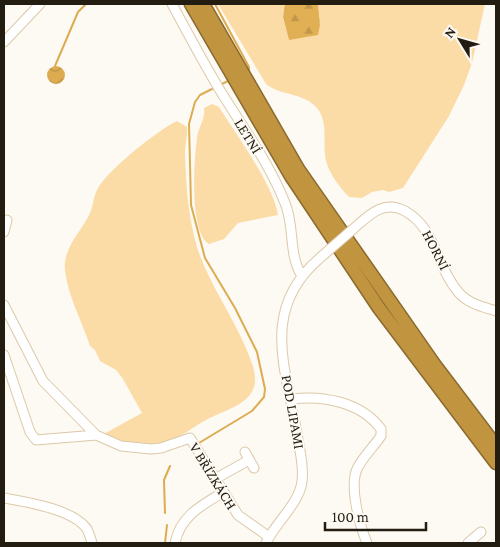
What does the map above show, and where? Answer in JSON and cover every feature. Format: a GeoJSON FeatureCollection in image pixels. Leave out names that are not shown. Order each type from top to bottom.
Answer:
{"type":"FeatureCollection","features":[{"type":"Feature","properties":{"kind":"highway"},"geometry":{"type":"LineString","coordinates":[[191,4],[291,176],[379,308],[496,463]]}},
{"type":"Feature","properties":{"kind":"highway"},"geometry":{"type":"LineString","coordinates":[[203,4],[298,169],[434,364],[496,446]]}},
{"type":"Feature","properties":{"kind":"street"},"geometry":{"type":"LineString","coordinates":[[4,42],[40,4]]}},
{"type":"Feature","properties":{"kind":"street","name":"LETNÍ"},"geometry":{"type":"LineString","coordinates":[[172,4],[218,88],[262,158],[286,203],[295,266],[302,276]]}},
{"type":"Feature","properties":{"kind":"street","name":"HORNÍ"},"geometry":{"type":"LineString","coordinates":[[302,276],[320,257],[373,212],[384,207],[398,207],[412,215],[425,227],[449,277],[460,294],[470,302],[496,311]]}},
{"type":"Feature","properties":{"kind":"street"},"geometry":{"type":"LineString","coordinates":[[4,232],[8,220]]}},
{"type":"Feature","properties":{"kind":"street","name":"POD LIPAMI"},"geometry":{"type":"LineString","coordinates":[[268,540],[299,491],[302,481],[292,400],[283,350],[281,322],[291,290],[302,276]]}},
{"type":"Feature","properties":{"kind":"street"},"geometry":{"type":"LineString","coordinates":[[4,305],[43,381],[96,435]]}},
{"type":"Feature","properties":{"kind":"street","name":"V BŘÍZKÁCH"},"geometry":{"type":"LineString","coordinates":[[4,355],[33,438],[36,440],[96,435],[121,446],[151,449],[161,448],[190,438],[222,493],[238,515],[268,540]]}},
{"type":"Feature","properties":{"kind":"street"},"geometry":{"type":"LineString","coordinates":[[292,400],[309,396],[331,399],[358,410],[381,428],[382,436],[359,465],[356,474],[356,515],[367,543]]}},
{"type":"Feature","properties":{"kind":"street"},"geometry":{"type":"LineString","coordinates":[[215,479],[247,456],[254,468]]}},
{"type":"Feature","properties":{"kind":"street"},"geometry":{"type":"LineString","coordinates":[[175,543],[180,525],[192,512],[222,493]]}},
{"type":"Feature","properties":{"kind":"street"},"geometry":{"type":"LineString","coordinates":[[4,498],[27,502],[67,514],[86,528],[92,543]]}},
{"type":"Feature","properties":{"kind":"street"},"geometry":{"type":"LineString","coordinates":[[468,543],[481,532]]}},
{"type":"Feature","properties":{"kind":"shaded area"},"geometry":{"type":"Polygon","coordinates":[[[218,4],[285,4],[283,17],[289,40],[320,25],[318,4],[485,4],[472,63],[449,116],[403,188],[389,192],[383,190],[372,192],[362,198],[349,197],[330,170],[325,154],[323,120],[317,108],[305,99],[278,91],[266,84],[218,4]]]}},
{"type":"Feature","properties":{"kind":"shaded area"},"geometry":{"type":"Polygon","coordinates":[[[212,104],[219,107],[262,175],[275,203],[278,215],[238,223],[224,239],[209,244],[198,226],[194,178],[198,134],[204,116],[204,108],[212,104]]]}},
{"type":"Feature","properties":{"kind":"shaded area"},"geometry":{"type":"Polygon","coordinates":[[[177,121],[187,127],[185,153],[187,189],[191,224],[197,247],[207,273],[245,346],[255,375],[254,388],[250,395],[237,406],[206,420],[171,441],[158,444],[137,444],[102,435],[142,413],[123,379],[116,370],[100,361],[95,350],[90,346],[69,290],[65,262],[69,248],[89,215],[97,190],[102,182],[133,152],[177,121]]]}},
{"type":"Feature","properties":{"kind":"green space"},"geometry":{"type":"Polygon","coordinates":[[[285,4],[318,4],[320,25],[318,35],[289,40],[283,17],[285,4]]]}},
{"type":"Feature","properties":{"kind":"water"},"geometry":{"type":"Polygon","coordinates":[[[52,66],[60,66],[65,71],[63,82],[52,84],[47,79],[47,71],[52,66]]]}},
{"type":"Feature","properties":{"kind":"waterway"},"geometry":{"type":"LineString","coordinates":[[55,66],[78,12],[86,4]]}},
{"type":"Feature","properties":{"kind":"waterway"},"geometry":{"type":"LineString","coordinates":[[215,4],[249,70]]}},
{"type":"Feature","properties":{"kind":"waterway"},"geometry":{"type":"LineString","coordinates":[[222,84],[228,81]]}},
{"type":"Feature","properties":{"kind":"waterway"},"geometry":{"type":"LineString","coordinates":[[199,443],[252,411],[264,397],[265,389],[257,352],[235,308],[205,258],[191,205],[189,124],[195,102],[200,95],[212,89]]}},
{"type":"Feature","properties":{"kind":"waterway"},"geometry":{"type":"LineString","coordinates":[[165,513],[164,480],[170,466]]}},
{"type":"Feature","properties":{"kind":"waterway"},"geometry":{"type":"LineString","coordinates":[[165,543],[167,525]]}}]}
